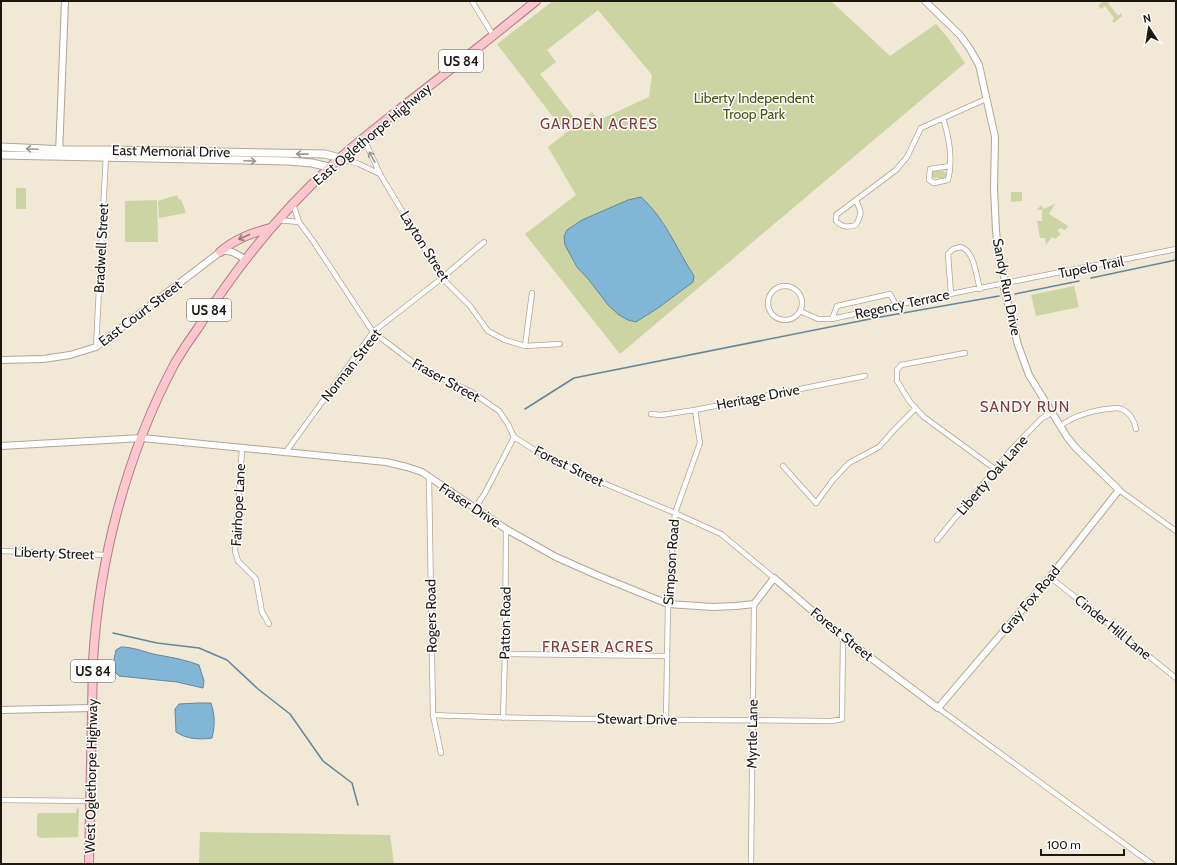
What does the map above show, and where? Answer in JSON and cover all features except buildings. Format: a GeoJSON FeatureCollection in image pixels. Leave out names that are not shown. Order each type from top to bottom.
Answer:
{"type":"FeatureCollection","features":[{"type":"Feature","properties":{"kind":"highway","name":"East Oglethorpe Highway"},"geometry":{"type":"LineString","coordinates":[[270,228],[329,167],[536,1]]}},
{"type":"Feature","properties":{"kind":"highway"},"geometry":{"type":"LineString","coordinates":[[220,252],[229,244],[243,237],[270,228]]}},
{"type":"Feature","properties":{"kind":"highway","name":"West Oglethorpe Highway"},"geometry":{"type":"LineString","coordinates":[[89,864],[95,635],[100,592],[121,497],[142,438],[158,399],[176,362],[210,309],[245,259],[270,228]]}},
{"type":"Feature","properties":{"kind":"main road","name":"East Memorial Drive"},"geometry":{"type":"LineString","coordinates":[[1,147],[59,152],[288,161],[312,163],[329,167]]}},
{"type":"Feature","properties":{"kind":"main road","name":"East Memorial Drive"},"geometry":{"type":"LineString","coordinates":[[1,155],[59,152]]}},
{"type":"Feature","properties":{"kind":"main road","name":"East Memorial Drive"},"geometry":{"type":"LineString","coordinates":[[106,154],[325,154],[340,158]]}},
{"type":"Feature","properties":{"kind":"street"},"geometry":{"type":"LineString","coordinates":[[59,152],[65,1]]}},
{"type":"Feature","properties":{"kind":"street"},"geometry":{"type":"LineString","coordinates":[[472,1],[493,35]]}},
{"type":"Feature","properties":{"kind":"street","name":"Sandy Run Drive"},"geometry":{"type":"LineString","coordinates":[[925,1],[960,35],[979,65],[995,137],[994,188],[999,257],[1006,284],[1004,288],[1023,360],[1029,375],[1067,437],[1076,448],[1119,490],[1176,531]]}},
{"type":"Feature","properties":{"kind":"street"},"geometry":{"type":"LineString","coordinates":[[856,201],[861,210],[861,215],[856,225],[848,227],[840,225],[836,221],[836,215],[896,170],[907,157],[920,128],[986,99]]}},
{"type":"Feature","properties":{"kind":"street"},"geometry":{"type":"LineString","coordinates":[[943,118],[947,130],[950,166],[948,180],[934,183],[929,180],[930,169],[950,166]]}},
{"type":"Feature","properties":{"kind":"street","name":"Layton Street"},"geometry":{"type":"LineString","coordinates":[[364,139],[380,174],[442,278],[470,306],[488,331],[505,340],[525,346],[560,344]]}},
{"type":"Feature","properties":{"kind":"street","name":"Bradwell Street"},"geometry":{"type":"LineString","coordinates":[[96,347],[106,154]]}},
{"type":"Feature","properties":{"kind":"street"},"geometry":{"type":"LineString","coordinates":[[340,158],[359,164],[380,174]]}},
{"type":"Feature","properties":{"kind":"street","name":"Fraser Street"},"geometry":{"type":"LineString","coordinates":[[293,203],[299,222],[373,332],[423,370],[472,392],[499,411],[508,424],[514,437]]}},
{"type":"Feature","properties":{"kind":"street"},"geometry":{"type":"LineString","coordinates":[[277,220],[299,222]]}},
{"type":"Feature","properties":{"kind":"street","name":"Norman Street"},"geometry":{"type":"LineString","coordinates":[[285,453],[373,332],[442,278],[484,242]]}},
{"type":"Feature","properties":{"kind":"street"},"geometry":{"type":"LineString","coordinates":[[951,294],[948,254],[953,249],[961,248],[969,252],[980,289]]}},
{"type":"Feature","properties":{"kind":"street"},"geometry":{"type":"LineString","coordinates":[[220,252],[230,250],[245,259]]}},
{"type":"Feature","properties":{"kind":"street","name":"Tupelo Trail"},"geometry":{"type":"LineString","coordinates":[[1006,284],[1176,250]]}},
{"type":"Feature","properties":{"kind":"street","name":"East Court Street"},"geometry":{"type":"LineString","coordinates":[[1,360],[43,359],[70,355],[96,347],[220,252]]}},
{"type":"Feature","properties":{"kind":"street","name":"Regency Terrace"},"geometry":{"type":"LineString","coordinates":[[800,312],[818,319],[832,319],[1006,284]]}},
{"type":"Feature","properties":{"kind":"street"},"geometry":{"type":"LineString","coordinates":[[781,286],[790,286],[795,288],[803,301],[800,312],[796,316],[787,320],[775,316],[769,307],[768,301],[770,295],[775,289],[781,286]]}},
{"type":"Feature","properties":{"kind":"street"},"geometry":{"type":"LineString","coordinates":[[525,346],[532,293]]}},
{"type":"Feature","properties":{"kind":"street"},"geometry":{"type":"LineString","coordinates":[[832,319],[837,306],[890,294],[896,305]]}},
{"type":"Feature","properties":{"kind":"street"},"geometry":{"type":"LineString","coordinates":[[965,353],[901,365],[897,370],[897,381],[910,402],[934,426],[995,469]]}},
{"type":"Feature","properties":{"kind":"street","name":"Heritage Drive"},"geometry":{"type":"LineString","coordinates":[[651,414],[661,415],[695,410],[865,376]]}},
{"type":"Feature","properties":{"kind":"street"},"geometry":{"type":"LineString","coordinates":[[783,466],[816,503],[829,485],[849,463],[879,447],[916,408]]}},
{"type":"Feature","properties":{"kind":"street"},"geometry":{"type":"LineString","coordinates":[[1060,426],[1074,417],[1088,412],[1122,408],[1134,419],[1136,429]]}},
{"type":"Feature","properties":{"kind":"street","name":"Simpson Road"},"geometry":{"type":"LineString","coordinates":[[666,719],[668,604],[675,513],[700,443],[695,410]]}},
{"type":"Feature","properties":{"kind":"street","name":"Liberty Oak Lane"},"geometry":{"type":"LineString","coordinates":[[937,540],[1011,450],[1041,419],[1051,412]]}},
{"type":"Feature","properties":{"kind":"street"},"geometry":{"type":"LineString","coordinates":[[475,508],[485,493],[514,437]]}},
{"type":"Feature","properties":{"kind":"street","name":"Forest Street"},"geometry":{"type":"LineString","coordinates":[[514,437],[536,451],[589,477],[721,534],[843,637],[1152,864]]}},
{"type":"Feature","properties":{"kind":"street","name":"Fraser Drive"},"geometry":{"type":"LineString","coordinates":[[1,446],[142,438],[386,462],[422,472],[506,529],[556,556],[599,576],[668,604],[713,607],[754,604]]}},
{"type":"Feature","properties":{"kind":"street","name":"Fairhope Lane"},"geometry":{"type":"LineString","coordinates":[[242,449],[235,551],[238,561],[256,580],[262,612],[269,624]]}},
{"type":"Feature","properties":{"kind":"street","name":"Rogers Road"},"geometry":{"type":"LineString","coordinates":[[429,478],[433,715],[441,754]]}},
{"type":"Feature","properties":{"kind":"street","name":"Gray Fox Road"},"geometry":{"type":"LineString","coordinates":[[938,708],[1050,577],[1119,490]]}},
{"type":"Feature","properties":{"kind":"street","name":"Patton Road"},"geometry":{"type":"LineString","coordinates":[[503,718],[506,529]]}},
{"type":"Feature","properties":{"kind":"street","name":"Liberty Street"},"geometry":{"type":"LineString","coordinates":[[1,551],[107,555]]}},
{"type":"Feature","properties":{"kind":"street","name":"Cinder Hill Lane"},"geometry":{"type":"LineString","coordinates":[[1050,577],[1176,678]]}},
{"type":"Feature","properties":{"kind":"street"},"geometry":{"type":"LineString","coordinates":[[754,604],[774,578]]}},
{"type":"Feature","properties":{"kind":"street","name":"Myrtle Lane"},"geometry":{"type":"LineString","coordinates":[[751,864],[754,604]]}},
{"type":"Feature","properties":{"kind":"street","name":"Stewart Drive"},"geometry":{"type":"LineString","coordinates":[[433,715],[503,718],[832,721],[842,719],[843,637]]}},
{"type":"Feature","properties":{"kind":"street"},"geometry":{"type":"LineString","coordinates":[[505,654],[667,656]]}},
{"type":"Feature","properties":{"kind":"street"},"geometry":{"type":"LineString","coordinates":[[1,710],[92,708]]}},
{"type":"Feature","properties":{"kind":"street"},"geometry":{"type":"LineString","coordinates":[[1,800],[90,801]]}},
{"type":"Feature","properties":{"kind":"green space","name":"Liberty Independent Troop Park"},"geometry":{"type":"Polygon","coordinates":[[[553,1],[831,1],[890,56],[936,24],[948,38],[965,63],[620,354],[525,234],[576,195],[548,147],[592,112],[599,120],[649,97],[652,75],[598,10],[547,50],[556,62],[540,74],[576,120],[563,130],[497,44],[553,1]]]}},
{"type":"Feature","properties":{"kind":"green space"},"geometry":{"type":"Polygon","coordinates":[[[1101,1],[1110,1],[1108,3],[1118,16],[1121,13],[1122,16],[1115,22],[1112,22],[1114,18],[1105,6],[1101,9],[1098,6],[1102,2],[1101,1]]]}},
{"type":"Feature","properties":{"kind":"green space"},"geometry":{"type":"Polygon","coordinates":[[[933,171],[944,171],[947,175],[944,178],[933,178],[931,174],[933,171]]]}},
{"type":"Feature","properties":{"kind":"green space"},"geometry":{"type":"Polygon","coordinates":[[[16,188],[26,188],[26,209],[16,209],[16,188]]]}},
{"type":"Feature","properties":{"kind":"green space"},"geometry":{"type":"Polygon","coordinates":[[[1011,192],[1022,192],[1022,201],[1011,202],[1011,192]]]}},
{"type":"Feature","properties":{"kind":"green space"},"geometry":{"type":"Polygon","coordinates":[[[177,195],[179,200],[181,199],[186,213],[159,218],[158,201],[177,195]]]}},
{"type":"Feature","properties":{"kind":"green space"},"geometry":{"type":"Polygon","coordinates":[[[157,200],[158,242],[125,242],[125,201],[157,200]]]}},
{"type":"Feature","properties":{"kind":"green space"},"geometry":{"type":"Polygon","coordinates":[[[1055,204],[1049,214],[1068,226],[1065,230],[1060,228],[1057,231],[1061,234],[1055,239],[1052,237],[1046,245],[1045,238],[1040,238],[1037,221],[1042,221],[1042,210],[1037,210],[1041,205],[1043,209],[1055,204]]]}},
{"type":"Feature","properties":{"kind":"green space"},"geometry":{"type":"Polygon","coordinates":[[[1074,286],[1079,307],[1036,316],[1031,295],[1074,286]]]}},
{"type":"Feature","properties":{"kind":"green space"},"geometry":{"type":"Polygon","coordinates":[[[77,808],[79,809],[78,837],[41,838],[37,836],[38,813],[76,813],[77,808]]]}},
{"type":"Feature","properties":{"kind":"green space"},"geometry":{"type":"Polygon","coordinates":[[[200,832],[390,835],[394,864],[199,864],[200,832]]]}},
{"type":"Feature","properties":{"kind":"water"},"geometry":{"type":"Polygon","coordinates":[[[641,197],[664,224],[694,276],[693,282],[636,322],[619,315],[608,305],[577,267],[565,245],[564,236],[567,230],[582,220],[628,200],[641,197]]]}},
{"type":"Feature","properties":{"kind":"water"},"geometry":{"type":"Polygon","coordinates":[[[121,647],[133,648],[199,665],[204,681],[203,688],[177,682],[119,676],[112,669],[116,650],[121,647]]]}},
{"type":"Feature","properties":{"kind":"water"},"geometry":{"type":"Polygon","coordinates":[[[211,703],[214,720],[212,738],[193,738],[176,732],[175,709],[179,704],[211,703]]]}},
{"type":"Feature","properties":{"kind":"waterway"},"geometry":{"type":"LineString","coordinates":[[1091,278],[1176,260]]}},
{"type":"Feature","properties":{"kind":"waterway"},"geometry":{"type":"LineString","coordinates":[[1015,294],[1079,281]]}},
{"type":"Feature","properties":{"kind":"waterway"},"geometry":{"type":"LineString","coordinates":[[525,409],[574,378],[875,318],[999,296]]}},
{"type":"Feature","properties":{"kind":"waterway"},"geometry":{"type":"LineString","coordinates":[[113,633],[157,643],[199,648],[227,660],[258,689],[290,714],[323,761],[352,783],[358,805]]}},
{"type":"Feature","properties":{"kind":"district","name":"GARDEN ACRES"},"geometry":{"type":"Point","coordinates":[599,124]}},
{"type":"Feature","properties":{"kind":"district","name":"SANDY RUN"},"geometry":{"type":"Point","coordinates":[1025,407]}},
{"type":"Feature","properties":{"kind":"district","name":"FRASER ACRES"},"geometry":{"type":"Point","coordinates":[598,647]}}]}
